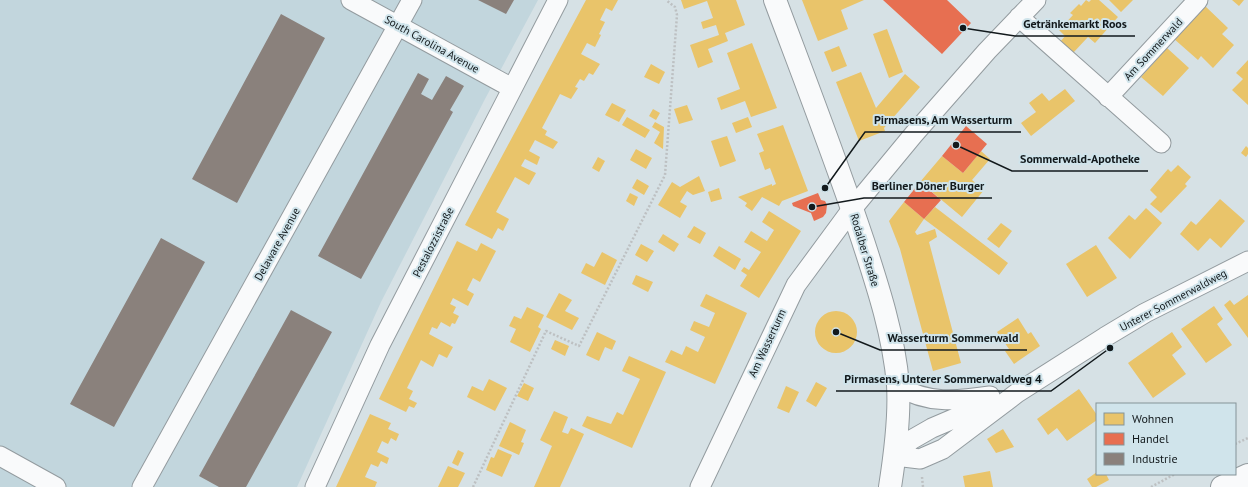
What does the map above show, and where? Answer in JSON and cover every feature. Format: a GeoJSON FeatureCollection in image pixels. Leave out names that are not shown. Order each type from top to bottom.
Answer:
{"type":"FeatureCollection","features":[{"type":"Feature","properties":{"kind":"main road","name":"Rodalber Straße"},"geometry":{"type":"LineString","coordinates":[[775,0],[852,209],[886,323],[895,359],[898,386],[895,456],[890,487]]}},
{"type":"Feature","properties":{"kind":"main road"},"geometry":{"type":"LineString","coordinates":[[1222,487],[1248,474]]}},
{"type":"Feature","properties":{"kind":"street","name":"South Carolina Avenue"},"geometry":{"type":"LineString","coordinates":[[352,0],[512,88]]}},
{"type":"Feature","properties":{"kind":"street","name":"Delaware Avenue"},"geometry":{"type":"LineString","coordinates":[[142,487],[412,0]]}},
{"type":"Feature","properties":{"kind":"street","name":"Pestalozzistraße"},"geometry":{"type":"LineString","coordinates":[[315,487],[380,346],[558,0]]}},
{"type":"Feature","properties":{"kind":"street"},"geometry":{"type":"LineString","coordinates":[[852,209],[947,96],[1036,0]]}},
{"type":"Feature","properties":{"kind":"street","name":"Am Sommerwald"},"geometry":{"type":"LineString","coordinates":[[1108,97],[1198,0]]}},
{"type":"Feature","properties":{"kind":"street"},"geometry":{"type":"LineString","coordinates":[[1019,17],[1161,143]]}},
{"type":"Feature","properties":{"kind":"street","name":"Am Wasserturm"},"geometry":{"type":"LineString","coordinates":[[700,487],[796,285],[852,209]]}},
{"type":"Feature","properties":{"kind":"street","name":"Unterer Sommerwaldweg"},"geometry":{"type":"LineString","coordinates":[[895,456],[911,440],[932,428],[1017,393],[1145,313],[1248,261]]}},
{"type":"Feature","properties":{"kind":"street","name":"Unterer Sommerwaldweg"},"geometry":{"type":"LineString","coordinates":[[898,386],[918,397],[933,400],[951,400],[1017,393]]}},
{"type":"Feature","properties":{"kind":"street"},"geometry":{"type":"LineString","coordinates":[[0,456],[56,487]]}},
{"type":"Feature","properties":{"kind":"path"},"geometry":{"type":"LineString","coordinates":[[473,487],[546,331],[579,346],[665,175],[678,15],[675,7],[666,0]]}},
{"type":"Feature","properties":{"kind":"path"},"geometry":{"type":"LineString","coordinates":[[1236,444],[1248,438]]}},
{"type":"Feature","properties":{"kind":"path"},"geometry":{"type":"LineString","coordinates":[[1151,487],[1173,475]]}},
{"type":"Feature","properties":{"kind":"shaded area"},"geometry":{"type":"Polygon","coordinates":[[[0,0],[538,0],[485,99],[381,302],[297,487],[0,487],[0,0]]]}},
{"type":"Feature","properties":{"kind":"building: Wohnen"},"geometry":{"type":"Polygon","coordinates":[[[586,0],[618,0],[612,11],[606,8],[600,20],[605,22],[595,47],[587,43],[581,54],[600,64],[593,75],[589,73],[584,81],[580,79],[575,87],[578,88],[571,99],[560,94],[542,128],[547,131],[545,135],[558,142],[553,149],[535,140],[529,151],[540,157],[537,165],[525,159],[521,166],[536,173],[529,185],[515,177],[496,212],[509,219],[503,231],[498,228],[492,239],[465,225],[586,0]]]}},
{"type":"Feature","properties":{"kind":"building: Wohnen"},"geometry":{"type":"Polygon","coordinates":[[[681,0],[736,0],[745,25],[725,33],[728,41],[708,49],[713,62],[698,68],[690,45],[719,35],[716,25],[703,29],[701,22],[713,18],[707,1],[684,9],[681,0]]]}},
{"type":"Feature","properties":{"kind":"building: Wohnen"},"geometry":{"type":"Polygon","coordinates":[[[802,0],[864,0],[841,10],[848,29],[818,41],[802,0]]]}},
{"type":"Feature","properties":{"kind":"building: Wohnen"},"geometry":{"type":"Polygon","coordinates":[[[1086,0],[1089,2],[1091,0],[1099,0],[1118,17],[1095,43],[1088,37],[1073,53],[1060,42],[1065,36],[1059,30],[1073,15],[1070,13],[1079,4],[1081,6],[1086,0]]]}},
{"type":"Feature","properties":{"kind":"building: Wohnen"},"geometry":{"type":"Polygon","coordinates":[[[1109,0],[1133,0],[1121,12],[1109,0]]]}},
{"type":"Feature","properties":{"kind":"building: Wohnen"},"geometry":{"type":"Polygon","coordinates":[[[1232,0],[1244,0],[1239,6],[1232,0]]]}},
{"type":"Feature","properties":{"kind":"building: Wohnen"},"geometry":{"type":"Polygon","coordinates":[[[1204,5],[1228,28],[1222,34],[1234,45],[1213,68],[1201,56],[1198,60],[1173,38],[1204,5]]]}},
{"type":"Feature","properties":{"kind":"building: Wohnen"},"geometry":{"type":"Polygon","coordinates":[[[887,29],[903,72],[889,78],[873,34],[887,29]]]}},
{"type":"Feature","properties":{"kind":"building: Wohnen"},"geometry":{"type":"Polygon","coordinates":[[[752,43],[777,108],[751,117],[745,101],[721,110],[717,98],[740,89],[727,53],[752,43]]]}},
{"type":"Feature","properties":{"kind":"building: Wohnen"},"geometry":{"type":"Polygon","coordinates":[[[839,46],[847,66],[832,72],[824,52],[839,46]]]}},
{"type":"Feature","properties":{"kind":"building: Wohnen"},"geometry":{"type":"Polygon","coordinates":[[[1167,48],[1189,68],[1163,96],[1141,77],[1167,48]]]}},
{"type":"Feature","properties":{"kind":"building: Wohnen"},"geometry":{"type":"Polygon","coordinates":[[[1248,60],[1248,105],[1232,90],[1243,79],[1236,73],[1248,60]]]}},
{"type":"Feature","properties":{"kind":"building: Wohnen"},"geometry":{"type":"Polygon","coordinates":[[[651,64],[665,72],[659,84],[644,77],[651,64]]]}},
{"type":"Feature","properties":{"kind":"building: Wohnen"},"geometry":{"type":"Polygon","coordinates":[[[861,72],[876,108],[905,74],[920,87],[884,128],[885,131],[859,141],[836,82],[861,72]]]}},
{"type":"Feature","properties":{"kind":"building: Wohnen"},"geometry":{"type":"Polygon","coordinates":[[[1065,89],[1075,101],[1031,136],[1021,123],[1036,112],[1029,103],[1042,93],[1049,101],[1065,89]]]}},
{"type":"Feature","properties":{"kind":"building: Wohnen"},"geometry":{"type":"Polygon","coordinates":[[[612,103],[626,110],[619,122],[605,115],[612,103]]]}},
{"type":"Feature","properties":{"kind":"building: Wohnen"},"geometry":{"type":"Polygon","coordinates":[[[687,105],[693,120],[679,124],[674,109],[687,105]]]}},
{"type":"Feature","properties":{"kind":"building: Wohnen"},"geometry":{"type":"Polygon","coordinates":[[[653,109],[660,113],[656,120],[649,116],[653,109]]]}},
{"type":"Feature","properties":{"kind":"building: Wohnen"},"geometry":{"type":"Polygon","coordinates":[[[627,117],[650,130],[645,138],[622,125],[627,117]]]}},
{"type":"Feature","properties":{"kind":"building: Wohnen"},"geometry":{"type":"Polygon","coordinates":[[[748,117],[752,127],[736,133],[732,123],[748,117]]]}},
{"type":"Feature","properties":{"kind":"building: Wohnen"},"geometry":{"type":"Polygon","coordinates":[[[655,122],[664,127],[663,149],[654,143],[660,132],[652,127],[655,122]]]}},
{"type":"Feature","properties":{"kind":"building: Wohnen"},"geometry":{"type":"Polygon","coordinates":[[[783,125],[808,191],[782,201],[779,206],[762,197],[752,211],[745,206],[747,203],[738,197],[772,184],[772,186],[776,184],[770,168],[765,170],[759,153],[764,151],[757,134],[783,125]]]}},
{"type":"Feature","properties":{"kind":"building: Wohnen"},"geometry":{"type":"Polygon","coordinates":[[[727,136],[736,161],[720,167],[711,141],[727,136]]]}},
{"type":"Feature","properties":{"kind":"building: Wohnen"},"geometry":{"type":"Polygon","coordinates":[[[1246,146],[1248,148],[1248,154],[1246,157],[1241,153],[1246,146]]]}},
{"type":"Feature","properties":{"kind":"building: Wohnen"},"geometry":{"type":"Polygon","coordinates":[[[636,149],[652,158],[646,169],[630,160],[636,149]]]}},
{"type":"Feature","properties":{"kind":"building: Wohnen"},"geometry":{"type":"Polygon","coordinates":[[[981,151],[990,159],[972,180],[984,190],[962,217],[920,182],[942,156],[963,173],[981,151]]]}},
{"type":"Feature","properties":{"kind":"building: Wohnen"},"geometry":{"type":"Polygon","coordinates":[[[598,157],[605,161],[599,172],[592,168],[598,157]]]}},
{"type":"Feature","properties":{"kind":"building: Wohnen"},"geometry":{"type":"Polygon","coordinates":[[[1178,165],[1191,177],[1185,184],[1187,186],[1161,213],[1150,204],[1157,197],[1150,190],[1168,169],[1171,172],[1178,165]]]}},
{"type":"Feature","properties":{"kind":"building: Wohnen"},"geometry":{"type":"Polygon","coordinates":[[[699,176],[705,191],[693,195],[687,191],[680,202],[687,206],[680,218],[658,205],[672,182],[680,187],[699,176]]]}},
{"type":"Feature","properties":{"kind":"building: Wohnen"},"geometry":{"type":"Polygon","coordinates":[[[637,179],[649,186],[644,195],[632,188],[637,179]]]}},
{"type":"Feature","properties":{"kind":"building: Wohnen"},"geometry":{"type":"Polygon","coordinates":[[[719,188],[722,199],[711,202],[708,192],[719,188]]]}},
{"type":"Feature","properties":{"kind":"building: Wohnen"},"geometry":{"type":"Polygon","coordinates":[[[630,193],[638,197],[634,206],[626,201],[630,193]]]}},
{"type":"Feature","properties":{"kind":"building: Wohnen"},"geometry":{"type":"Polygon","coordinates":[[[1220,199],[1245,221],[1221,248],[1210,238],[1198,251],[1180,234],[1191,221],[1196,225],[1220,199]]]}},
{"type":"Feature","properties":{"kind":"building: Wohnen"},"geometry":{"type":"Polygon","coordinates":[[[904,202],[924,219],[915,232],[917,235],[935,229],[937,237],[929,242],[961,363],[933,371],[900,249],[889,221],[904,202]]]}},
{"type":"Feature","properties":{"kind":"building: Wohnen"},"geometry":{"type":"Polygon","coordinates":[[[935,207],[1008,263],[999,275],[924,219],[935,207]]]}},
{"type":"Feature","properties":{"kind":"building: Wohnen"},"geometry":{"type":"Polygon","coordinates":[[[1146,208],[1162,223],[1130,259],[1108,238],[1129,215],[1135,220],[1146,208]]]}},
{"type":"Feature","properties":{"kind":"building: Wohnen"},"geometry":{"type":"Polygon","coordinates":[[[769,211],[801,231],[759,298],[740,286],[747,275],[741,271],[744,267],[749,270],[761,252],[744,242],[751,231],[767,241],[774,230],[762,222],[769,211]]]}},
{"type":"Feature","properties":{"kind":"building: Wohnen"},"geometry":{"type":"Polygon","coordinates":[[[1001,223],[1012,231],[999,248],[987,239],[1001,223]]]}},
{"type":"Feature","properties":{"kind":"building: Wohnen"},"geometry":{"type":"Polygon","coordinates":[[[694,226],[706,233],[700,244],[687,237],[694,226]]]}},
{"type":"Feature","properties":{"kind":"building: Wohnen"},"geometry":{"type":"Polygon","coordinates":[[[663,234],[679,244],[674,252],[658,242],[663,234]]]}},
{"type":"Feature","properties":{"kind":"building: Wohnen"},"geometry":{"type":"Polygon","coordinates":[[[457,241],[477,251],[481,243],[496,251],[480,282],[473,278],[467,290],[474,294],[468,306],[453,298],[450,304],[456,307],[453,313],[459,316],[455,324],[452,323],[450,327],[441,322],[437,329],[432,327],[429,334],[453,347],[447,358],[439,354],[433,367],[421,360],[407,388],[413,391],[409,399],[417,403],[414,408],[409,406],[406,412],[379,399],[457,241]]]}},
{"type":"Feature","properties":{"kind":"building: Wohnen"},"geometry":{"type":"Polygon","coordinates":[[[641,244],[654,251],[647,262],[635,255],[641,244]]]}},
{"type":"Feature","properties":{"kind":"building: Wohnen"},"geometry":{"type":"Polygon","coordinates":[[[1096,245],[1117,278],[1087,297],[1066,264],[1096,245]]]}},
{"type":"Feature","properties":{"kind":"building: Wohnen"},"geometry":{"type":"Polygon","coordinates":[[[719,246],[741,259],[735,270],[713,256],[719,246]]]}},
{"type":"Feature","properties":{"kind":"building: Wohnen"},"geometry":{"type":"Polygon","coordinates":[[[602,252],[617,260],[605,285],[581,273],[586,263],[594,267],[602,252]]]}},
{"type":"Feature","properties":{"kind":"building: Wohnen"},"geometry":{"type":"Polygon","coordinates":[[[636,275],[653,282],[648,292],[632,284],[636,275]]]}},
{"type":"Feature","properties":{"kind":"building: Wohnen"},"geometry":{"type":"Polygon","coordinates":[[[559,293],[572,300],[565,311],[579,318],[572,330],[546,317],[559,293]]]}},
{"type":"Feature","properties":{"kind":"building: Wohnen"},"geometry":{"type":"Polygon","coordinates":[[[706,294],[747,313],[715,384],[665,362],[671,350],[682,355],[686,346],[698,352],[705,337],[690,330],[694,321],[709,327],[715,313],[700,306],[706,294]]]}},
{"type":"Feature","properties":{"kind":"building: Wohnen"},"geometry":{"type":"Polygon","coordinates":[[[1248,295],[1248,338],[1224,305],[1230,300],[1234,305],[1248,295]]]}},
{"type":"Feature","properties":{"kind":"building: Wohnen"},"geometry":{"type":"Polygon","coordinates":[[[1214,306],[1223,319],[1217,324],[1232,345],[1206,363],[1181,329],[1214,306]]]}},
{"type":"Feature","properties":{"kind":"building: Wohnen"},"geometry":{"type":"Polygon","coordinates":[[[527,307],[544,315],[538,327],[541,329],[530,352],[510,342],[516,329],[509,326],[514,316],[521,319],[527,307]]]}},
{"type":"Feature","properties":{"kind":"building: Wohnen"},"geometry":{"type":"Polygon","coordinates":[[[832,311],[840,311],[851,317],[857,328],[857,336],[851,347],[840,353],[832,353],[821,347],[815,336],[815,328],[821,317],[832,311]]]}},
{"type":"Feature","properties":{"kind":"building: Wohnen"},"geometry":{"type":"Polygon","coordinates":[[[1018,318],[1028,334],[1031,332],[1040,346],[1014,364],[1005,351],[1009,349],[997,332],[1018,318]]]}},
{"type":"Feature","properties":{"kind":"building: Wohnen"},"geometry":{"type":"Polygon","coordinates":[[[597,332],[616,341],[612,350],[605,347],[599,361],[586,355],[597,332]]]}},
{"type":"Feature","properties":{"kind":"building: Wohnen"},"geometry":{"type":"Polygon","coordinates":[[[1172,332],[1182,347],[1172,355],[1186,374],[1153,398],[1128,363],[1172,332]]]}},
{"type":"Feature","properties":{"kind":"building: Wohnen"},"geometry":{"type":"Polygon","coordinates":[[[555,340],[569,346],[565,356],[551,349],[555,340]]]}},
{"type":"Feature","properties":{"kind":"building: Wohnen"},"geometry":{"type":"Polygon","coordinates":[[[629,356],[666,372],[632,448],[582,426],[587,416],[611,424],[617,412],[623,415],[640,379],[622,371],[629,356]]]}},
{"type":"Feature","properties":{"kind":"building: Wohnen"},"geometry":{"type":"Polygon","coordinates":[[[489,379],[507,388],[495,411],[467,397],[472,386],[483,391],[489,379]]]}},
{"type":"Feature","properties":{"kind":"building: Wohnen"},"geometry":{"type":"Polygon","coordinates":[[[816,382],[827,388],[816,407],[806,401],[816,382]]]}},
{"type":"Feature","properties":{"kind":"building: Wohnen"},"geometry":{"type":"Polygon","coordinates":[[[524,383],[534,388],[528,401],[517,396],[524,383]]]}},
{"type":"Feature","properties":{"kind":"building: Wohnen"},"geometry":{"type":"Polygon","coordinates":[[[786,386],[799,392],[789,413],[777,408],[786,386]]]}},
{"type":"Feature","properties":{"kind":"building: Wohnen"},"geometry":{"type":"Polygon","coordinates":[[[1079,389],[1096,414],[1096,421],[1067,441],[1057,428],[1048,435],[1037,419],[1079,389]]]}},
{"type":"Feature","properties":{"kind":"building: Wohnen"},"geometry":{"type":"Polygon","coordinates":[[[554,411],[568,417],[562,432],[568,434],[571,428],[584,434],[560,487],[534,487],[552,446],[540,440],[554,411]]]}},
{"type":"Feature","properties":{"kind":"building: Wohnen"},"geometry":{"type":"Polygon","coordinates":[[[370,414],[391,423],[388,429],[399,434],[396,441],[391,438],[388,444],[382,441],[377,452],[389,458],[387,464],[381,461],[378,467],[371,464],[365,477],[377,482],[375,487],[336,487],[370,414]]]}},
{"type":"Feature","properties":{"kind":"building: Wohnen"},"geometry":{"type":"Polygon","coordinates":[[[510,422],[526,430],[521,442],[524,443],[519,455],[499,446],[510,422]]]}},
{"type":"Feature","properties":{"kind":"building: Wohnen"},"geometry":{"type":"Polygon","coordinates":[[[1003,429],[1014,447],[996,453],[987,439],[1003,429]]]}},
{"type":"Feature","properties":{"kind":"building: Wohnen"},"geometry":{"type":"Polygon","coordinates":[[[498,449],[512,455],[502,477],[486,470],[491,457],[494,458],[498,449]]]}},
{"type":"Feature","properties":{"kind":"building: Wohnen"},"geometry":{"type":"Polygon","coordinates":[[[458,450],[464,453],[458,466],[452,463],[458,450]]]}},
{"type":"Feature","properties":{"kind":"building: Wohnen"},"geometry":{"type":"Polygon","coordinates":[[[448,466],[465,473],[458,487],[438,487],[448,466]]]}},
{"type":"Feature","properties":{"kind":"building: Wohnen"},"geometry":{"type":"Polygon","coordinates":[[[990,471],[993,487],[965,487],[963,476],[990,471]]]}},
{"type":"Feature","properties":{"kind":"building: Wohnen"},"geometry":{"type":"Polygon","coordinates":[[[1096,473],[1096,475],[1106,475],[1109,480],[1096,487],[1092,487],[1087,479],[1096,473]]]}},
{"type":"Feature","properties":{"kind":"building: Handel"},"geometry":{"type":"Polygon","coordinates":[[[883,0],[947,0],[971,23],[942,54],[883,0]]]}},
{"type":"Feature","properties":{"kind":"building: Handel"},"geometry":{"type":"Polygon","coordinates":[[[966,126],[987,144],[963,173],[942,156],[966,126]]]}},
{"type":"Feature","properties":{"kind":"building: Handel"},"geometry":{"type":"Polygon","coordinates":[[[920,182],[941,200],[924,219],[904,202],[920,182]]]}},
{"type":"Feature","properties":{"kind":"building: Handel"},"geometry":{"type":"Polygon","coordinates":[[[818,193],[821,200],[825,201],[827,205],[826,213],[823,217],[814,221],[811,213],[793,206],[792,203],[818,193]]]}},
{"type":"Feature","properties":{"kind":"building: Industrie"},"geometry":{"type":"Polygon","coordinates":[[[478,0],[514,0],[506,14],[478,0]]]}},
{"type":"Feature","properties":{"kind":"building: Industrie"},"geometry":{"type":"Polygon","coordinates":[[[281,14],[325,38],[237,203],[192,179],[281,14]]]}},
{"type":"Feature","properties":{"kind":"building: Industrie"},"geometry":{"type":"Polygon","coordinates":[[[418,73],[429,79],[421,94],[432,100],[446,76],[464,86],[450,110],[453,112],[361,279],[318,256],[418,73]]]}},
{"type":"Feature","properties":{"kind":"building: Industrie"},"geometry":{"type":"Polygon","coordinates":[[[161,238],[205,262],[114,427],[70,404],[161,238]]]}},
{"type":"Feature","properties":{"kind":"building: Industrie"},"geometry":{"type":"Polygon","coordinates":[[[291,310],[332,332],[246,487],[219,487],[199,476],[291,310]]]}},
{"type":"Feature","properties":{"kind":"place","name":"Getränkemarkt Roos"},"geometry":{"type":"Point","coordinates":[963,28]}},
{"type":"Feature","properties":{"kind":"place","name":"Sommerwald-Apotheke"},"geometry":{"type":"Point","coordinates":[956,145]}},
{"type":"Feature","properties":{"kind":"place","name":"Pirmasens, Am Wasserturm"},"geometry":{"type":"Point","coordinates":[825,188]}},
{"type":"Feature","properties":{"kind":"place","name":"Berliner Döner Burger"},"geometry":{"type":"Point","coordinates":[812,207]}},
{"type":"Feature","properties":{"kind":"place","name":"Wasserturm Sommerwald"},"geometry":{"type":"Point","coordinates":[836,332]}},
{"type":"Feature","properties":{"kind":"place","name":"Pirmasens, Unterer Sommerwaldweg 4"},"geometry":{"type":"Point","coordinates":[1110,348]}}]}
